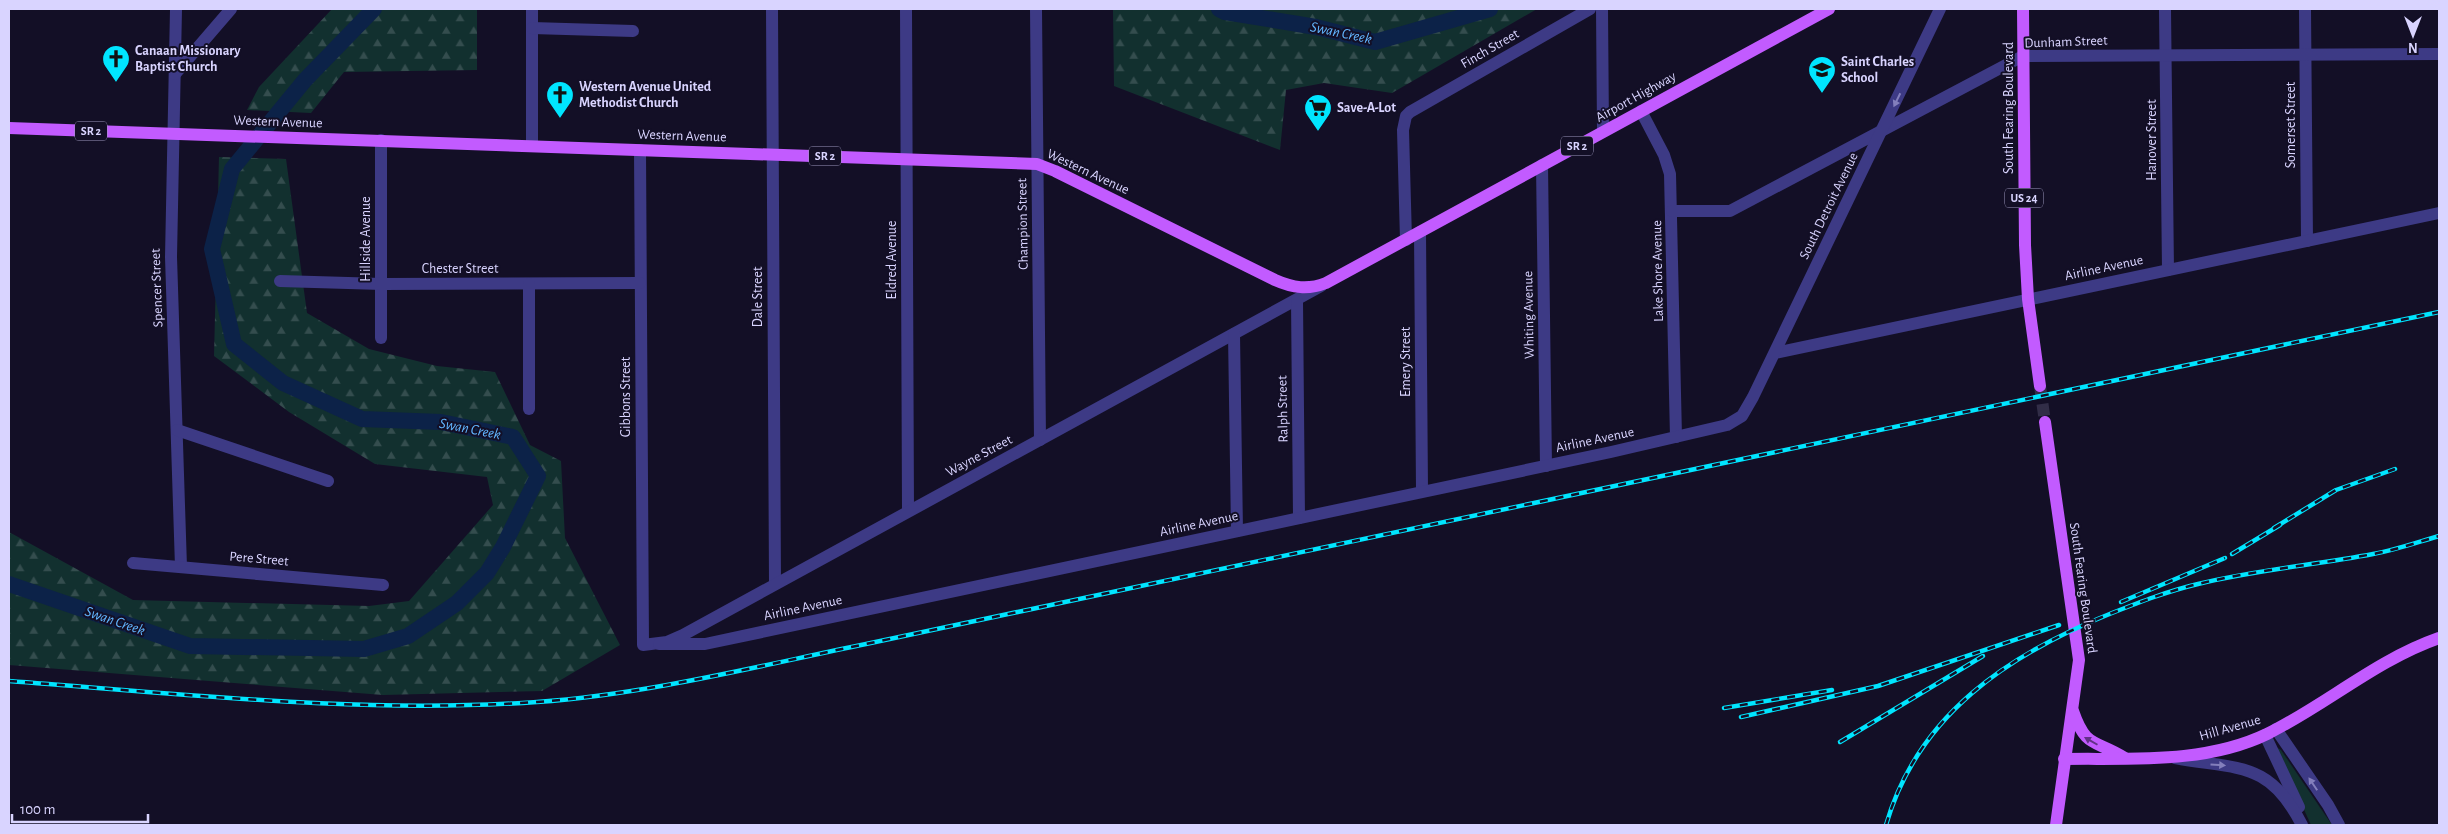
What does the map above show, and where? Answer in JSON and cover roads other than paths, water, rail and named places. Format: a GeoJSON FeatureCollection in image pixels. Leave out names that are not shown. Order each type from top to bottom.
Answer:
{"type":"FeatureCollection","features":[{"type":"Feature","properties":{"kind":"main road","name":"Airport Highway"},"geometry":{"type":"LineString","coordinates":[[1326,283],[1829,9]]}},
{"type":"Feature","properties":{"kind":"main road","name":"South Fearing Boulevard"},"geometry":{"type":"LineString","coordinates":[[2023,9],[2025,245],[2028,299],[2040,386]]}},
{"type":"Feature","properties":{"kind":"main road","name":"Western Avenue"},"geometry":{"type":"LineString","coordinates":[[9,128],[1037,164],[1056,171],[1281,283],[1308,288],[1326,283]]}},
{"type":"Feature","properties":{"kind":"main road","name":"South Fearing Boulevard"},"geometry":{"type":"LineString","coordinates":[[2044,422],[2078,660],[2056,825]]}},
{"type":"Feature","properties":{"kind":"main road","name":"Hill Avenue"},"geometry":{"type":"LineString","coordinates":[[2064,759],[2170,757],[2209,752],[2271,732],[2396,656],[2439,638]]}},
{"type":"Feature","properties":{"kind":"main road"},"geometry":{"type":"LineString","coordinates":[[2072,710],[2082,734],[2087,740],[2108,747],[2125,758]]}},
{"type":"Feature","properties":{"kind":"street","name":"Spencer Street"},"geometry":{"type":"LineString","coordinates":[[176,9],[171,257],[181,567]]}},
{"type":"Feature","properties":{"kind":"street"},"geometry":{"type":"LineString","coordinates":[[175,74],[231,9]]}},
{"type":"Feature","properties":{"kind":"street"},"geometry":{"type":"LineString","coordinates":[[532,9],[532,145]]}},
{"type":"Feature","properties":{"kind":"street","name":"Dale Street"},"geometry":{"type":"LineString","coordinates":[[772,9],[775,584]]}},
{"type":"Feature","properties":{"kind":"street","name":"Eldred Avenue"},"geometry":{"type":"LineString","coordinates":[[906,9],[908,511]]}},
{"type":"Feature","properties":{"kind":"street","name":"Champion Street"},"geometry":{"type":"LineString","coordinates":[[1036,9],[1040,440]]}},
{"type":"Feature","properties":{"kind":"street","name":"Finch Street"},"geometry":{"type":"LineString","coordinates":[[1406,240],[1403,141],[1406,116],[1590,9]]}},
{"type":"Feature","properties":{"kind":"street"},"geometry":{"type":"LineString","coordinates":[[1602,9],[1603,131]]}},
{"type":"Feature","properties":{"kind":"street","name":"South Detroit Avenue"},"geometry":{"type":"LineString","coordinates":[[1742,416],[1775,353],[1940,9]]}},
{"type":"Feature","properties":{"kind":"street","name":"Hanover Street"},"geometry":{"type":"LineString","coordinates":[[2166,9],[2168,270]]}},
{"type":"Feature","properties":{"kind":"street","name":"Somerset Street"},"geometry":{"type":"LineString","coordinates":[[2305,9],[2307,240]]}},
{"type":"Feature","properties":{"kind":"street"},"geometry":{"type":"LineString","coordinates":[[532,28],[633,31]]}},
{"type":"Feature","properties":{"kind":"street","name":"Dunham Street"},"geometry":{"type":"LineString","coordinates":[[1672,211],[1730,211],[2024,56],[2439,54]]}},
{"type":"Feature","properties":{"kind":"street","name":"Lake Shore Avenue"},"geometry":{"type":"LineString","coordinates":[[1641,111],[1664,155],[1669,170],[1672,211],[1676,437]]}},
{"type":"Feature","properties":{"kind":"street","name":"Hillside Avenue"},"geometry":{"type":"LineString","coordinates":[[381,140],[381,338]]}},
{"type":"Feature","properties":{"kind":"street","name":"Gibbons Street"},"geometry":{"type":"LineString","coordinates":[[640,150],[643,645]]}},
{"type":"Feature","properties":{"kind":"street","name":"Whiting Avenue"},"geometry":{"type":"LineString","coordinates":[[1542,165],[1546,466]]}},
{"type":"Feature","properties":{"kind":"street","name":"Airline Avenue"},"geometry":{"type":"LineString","coordinates":[[1775,353],[2439,213]]}},
{"type":"Feature","properties":{"kind":"street","name":"Emery Street"},"geometry":{"type":"LineString","coordinates":[[1420,232],[1422,491]]}},
{"type":"Feature","properties":{"kind":"street","name":"Chester Street"},"geometry":{"type":"LineString","coordinates":[[280,281],[382,284],[640,283]]}},
{"type":"Feature","properties":{"kind":"street","name":"Wayne Street"},"geometry":{"type":"LineString","coordinates":[[643,645],[659,644],[678,637],[1326,283]]}},
{"type":"Feature","properties":{"kind":"street"},"geometry":{"type":"LineString","coordinates":[[529,284],[529,409]]}},
{"type":"Feature","properties":{"kind":"street","name":"Ralph Street"},"geometry":{"type":"LineString","coordinates":[[1296,300],[1299,518]]}},
{"type":"Feature","properties":{"kind":"street"},"geometry":{"type":"LineString","coordinates":[[1234,334],[1237,531]]}},
{"type":"Feature","properties":{"kind":"street","name":"Airline Avenue"},"geometry":{"type":"LineString","coordinates":[[659,644],[705,644],[1546,466],[1727,425],[1742,416]]}},
{"type":"Feature","properties":{"kind":"street"},"geometry":{"type":"LineString","coordinates":[[176,430],[328,481]]}},
{"type":"Feature","properties":{"kind":"street","name":"Pere Street"},"geometry":{"type":"LineString","coordinates":[[133,563],[382,585]]}},
{"type":"Feature","properties":{"kind":"street"},"geometry":{"type":"LineString","coordinates":[[2271,732],[2308,825]]}},
{"type":"Feature","properties":{"kind":"street"},"geometry":{"type":"LineString","coordinates":[[2271,732],[2328,805],[2339,825]]}},
{"type":"Feature","properties":{"kind":"street"},"geometry":{"type":"LineString","coordinates":[[2170,757],[2213,765],[2231,766],[2260,775],[2284,795],[2302,825]]}},
{"type":"Feature","properties":{"kind":"waterway","name":"Swan Creek"},"geometry":{"type":"LineString","coordinates":[[9,584],[190,646],[364,649],[408,636],[457,603],[487,573],[503,547],[538,476],[513,437],[441,422],[362,419],[283,383],[234,344],[212,249],[232,169],[305,80],[374,9]]}},
{"type":"Feature","properties":{"kind":"waterway","name":"Swan Creek"},"geometry":{"type":"LineString","coordinates":[[1219,9],[1225,12],[1316,27],[1375,42],[1490,9]]}},
{"type":"Feature","properties":{"kind":"tunnel"},"geometry":{"type":"LineString","coordinates":[[2040,386],[2045,422]]}},
{"type":"Feature","properties":{"kind":"railway"},"geometry":{"type":"LineString","coordinates":[[9,681],[207,697],[405,706],[537,702],[620,693],[744,670],[2439,312]]}},
{"type":"Feature","properties":{"kind":"railway"},"geometry":{"type":"LineString","coordinates":[[2274,528],[2336,490],[2395,469]]}},
{"type":"Feature","properties":{"kind":"railway"},"geometry":{"type":"LineString","coordinates":[[2232,554],[2280,525]]}},
{"type":"Feature","properties":{"kind":"railway"},"geometry":{"type":"LineString","coordinates":[[1886,825],[1901,786],[1920,751],[1944,720],[1972,693],[2004,669],[2074,629],[2154,597],[2187,587],[2241,575],[2382,552],[2439,536]]}},
{"type":"Feature","properties":{"kind":"railway"},"geometry":{"type":"LineString","coordinates":[[2121,602],[2225,558]]}},
{"type":"Feature","properties":{"kind":"railway"},"geometry":{"type":"LineString","coordinates":[[1741,717],[1878,686],[2059,625]]}},
{"type":"Feature","properties":{"kind":"railway"},"geometry":{"type":"LineString","coordinates":[[1840,742],[1983,656]]}},
{"type":"Feature","properties":{"kind":"railway"},"geometry":{"type":"LineString","coordinates":[[1724,708],[1832,690]]}},
{"type":"Feature","properties":{"kind":"place","name":"Canaan Missionary Baptist Church"},"geometry":{"type":"Point","coordinates":[116,83]}},
{"type":"Feature","properties":{"kind":"place","name":"Saint Charles School"},"geometry":{"type":"Point","coordinates":[1822,94]}},
{"type":"Feature","properties":{"kind":"place","name":"Western Avenue United Methodist Church"},"geometry":{"type":"Point","coordinates":[560,119]}},
{"type":"Feature","properties":{"kind":"place","name":"Save-A-Lot"},"geometry":{"type":"Point","coordinates":[1318,132]}}]}
